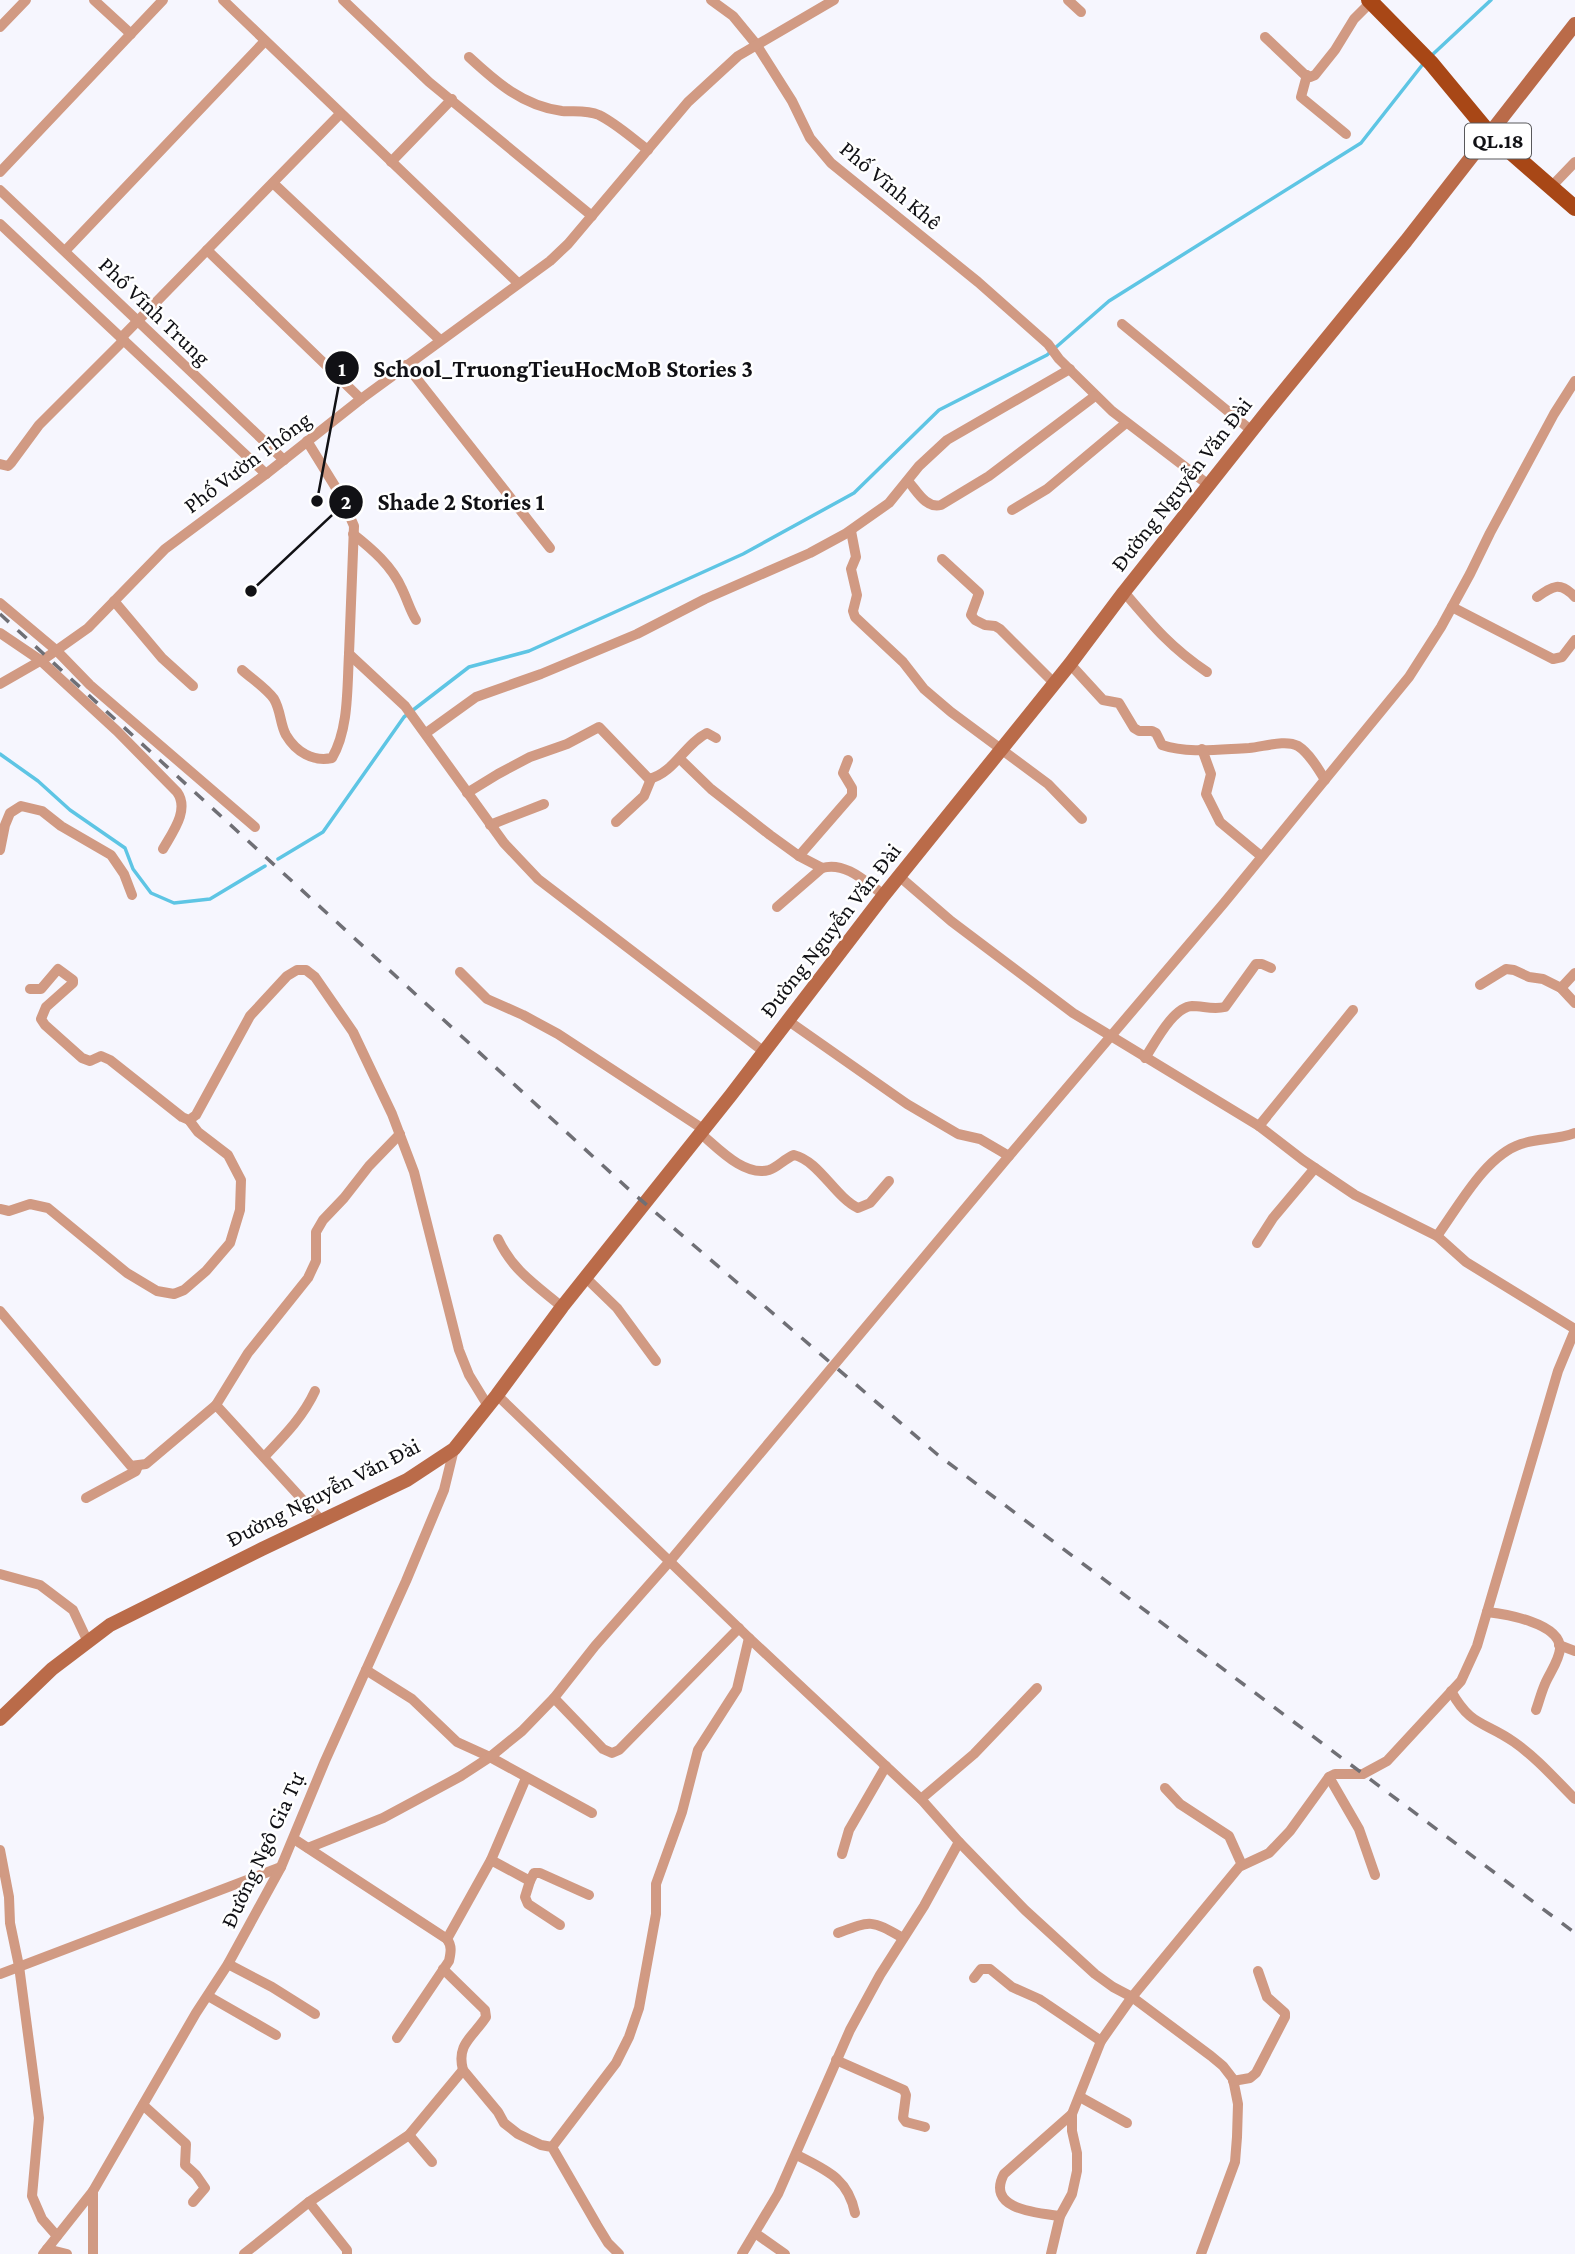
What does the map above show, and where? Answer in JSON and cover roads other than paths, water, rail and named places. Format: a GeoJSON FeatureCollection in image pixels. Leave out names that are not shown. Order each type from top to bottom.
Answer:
{"type":"FeatureCollection","features":[{"type":"Feature","properties":{"kind":"main road","name":"QL.18"},"geometry":{"type":"LineString","coordinates":[[1370,1],[1427,59],[1489,133],[1575,208]]}},
{"type":"Feature","properties":{"kind":"street"},"geometry":{"type":"LineString","coordinates":[[0,27],[26,0]]}},
{"type":"Feature","properties":{"kind":"street"},"geometry":{"type":"LineString","coordinates":[[94,0],[131,34]]}},
{"type":"Feature","properties":{"kind":"street"},"geometry":{"type":"LineString","coordinates":[[0,172],[163,0]]}},
{"type":"Feature","properties":{"kind":"street"},"geometry":{"type":"LineString","coordinates":[[223,0],[518,283]]}},
{"type":"Feature","properties":{"kind":"street"},"geometry":{"type":"LineString","coordinates":[[343,0],[429,82],[592,216]]}},
{"type":"Feature","properties":{"kind":"street","name":"Phố Vĩnh Khê"},"geometry":{"type":"LineString","coordinates":[[711,0],[733,16],[756,44],[792,101],[810,138],[831,163],[978,282],[1048,344],[1070,369]]}},
{"type":"Feature","properties":{"kind":"street","name":"Phố Vườn Thông"},"geometry":{"type":"LineString","coordinates":[[0,684],[88,628],[164,549],[266,474],[361,398],[550,261],[568,244],[688,102],[738,56],[834,0]]}},
{"type":"Feature","properties":{"kind":"street"},"geometry":{"type":"LineString","coordinates":[[1068,0],[1081,12]]}},
{"type":"Feature","properties":{"kind":"street"},"geometry":{"type":"LineString","coordinates":[[1265,37],[1310,76],[1319,72],[1354,19],[1370,1]]}},
{"type":"Feature","properties":{"kind":"street","name":"Đường Nguyễn Văn Đài"},"geometry":{"type":"LineString","coordinates":[[0,1719],[52,1670],[110,1625],[407,1480],[454,1449],[884,895],[1406,241],[1575,24]]}},
{"type":"Feature","properties":{"kind":"street"},"geometry":{"type":"LineString","coordinates":[[65,251],[265,41]]}},
{"type":"Feature","properties":{"kind":"street"},"geometry":{"type":"LineString","coordinates":[[469,57],[514,94],[531,103],[561,111],[598,115],[648,150]]}},
{"type":"Feature","properties":{"kind":"street"},"geometry":{"type":"LineString","coordinates":[[1307,75],[1301,97],[1346,134]]}},
{"type":"Feature","properties":{"kind":"street"},"geometry":{"type":"LineString","coordinates":[[391,162],[452,99]]}},
{"type":"Feature","properties":{"kind":"street"},"geometry":{"type":"LineString","coordinates":[[0,464],[8,466],[11,463],[39,425],[340,114]]}},
{"type":"Feature","properties":{"kind":"street"},"geometry":{"type":"LineString","coordinates":[[1551,187],[1575,162]]}},
{"type":"Feature","properties":{"kind":"street"},"geometry":{"type":"LineString","coordinates":[[273,183],[440,340]]}},
{"type":"Feature","properties":{"kind":"street","name":"Phố Vĩnh Trung"},"geometry":{"type":"LineString","coordinates":[[0,190],[284,460]]}},
{"type":"Feature","properties":{"kind":"street","name":"Phố Vĩnh Trung"},"geometry":{"type":"LineString","coordinates":[[0,224],[266,474]]}},
{"type":"Feature","properties":{"kind":"street"},"geometry":{"type":"LineString","coordinates":[[207,250],[361,398]]}},
{"type":"Feature","properties":{"kind":"street"},"geometry":{"type":"LineString","coordinates":[[1122,324],[1252,431]]}},
{"type":"Feature","properties":{"kind":"street"},"geometry":{"type":"LineString","coordinates":[[406,365],[550,548]]}},
{"type":"Feature","properties":{"kind":"street"},"geometry":{"type":"LineString","coordinates":[[426,733],[476,697],[541,674],[637,634],[705,598],[810,553],[851,531],[889,503],[924,461],[947,440],[1070,369],[1126,423],[1210,486]]}},
{"type":"Feature","properties":{"kind":"street"},"geometry":{"type":"LineString","coordinates":[[308,1848],[416,1801],[490,1758],[522,1731],[554,1698],[1409,677],[1452,607],[1554,414],[1575,381]]}},
{"type":"Feature","properties":{"kind":"street"},"geometry":{"type":"LineString","coordinates":[[908,481],[928,504],[934,507],[941,505],[989,476],[1095,396]]}},
{"type":"Feature","properties":{"kind":"street"},"geometry":{"type":"LineString","coordinates":[[1012,510],[1048,489],[1126,423]]}},
{"type":"Feature","properties":{"kind":"street"},"geometry":{"type":"LineString","coordinates":[[242,670],[273,698],[281,715],[285,734],[298,748],[311,758],[332,758],[338,747],[345,708],[354,526],[341,496],[307,441]]}},
{"type":"Feature","properties":{"kind":"street"},"geometry":{"type":"LineString","coordinates":[[851,531],[856,557],[851,569],[857,595],[853,611],[855,617],[903,662],[924,689],[1048,784],[1082,819]]}},
{"type":"Feature","properties":{"kind":"street"},"geometry":{"type":"LineString","coordinates":[[353,534],[390,569],[416,620]]}},
{"type":"Feature","properties":{"kind":"street"},"geometry":{"type":"LineString","coordinates":[[942,559],[979,593],[971,615],[975,621],[1000,629],[1054,683]]}},
{"type":"Feature","properties":{"kind":"street"},"geometry":{"type":"LineString","coordinates":[[1537,597],[1556,586],[1564,587],[1575,597]]}},
{"type":"Feature","properties":{"kind":"street"},"geometry":{"type":"LineString","coordinates":[[1124,592],[1168,643],[1207,672]]}},
{"type":"Feature","properties":{"kind":"street"},"geometry":{"type":"LineString","coordinates":[[114,601],[162,658],[193,687]]}},
{"type":"Feature","properties":{"kind":"street"},"geometry":{"type":"LineString","coordinates":[[0,603],[55,650],[90,685],[255,827]]}},
{"type":"Feature","properties":{"kind":"street"},"geometry":{"type":"LineString","coordinates":[[1452,607],[1553,659],[1562,657],[1574,643]]}},
{"type":"Feature","properties":{"kind":"street"},"geometry":{"type":"LineString","coordinates":[[0,633],[40,660],[117,731],[183,800],[176,826],[163,849]]}},
{"type":"Feature","properties":{"kind":"street"},"geometry":{"type":"LineString","coordinates":[[349,654],[405,706],[504,844],[538,879],[763,1051]]}},
{"type":"Feature","properties":{"kind":"street"},"geometry":{"type":"LineString","coordinates":[[1070,664],[1103,700],[1119,703],[1136,730],[1156,733],[1159,743],[1167,747],[1202,749],[1295,744],[1308,755],[1325,779]]}},
{"type":"Feature","properties":{"kind":"street"},"geometry":{"type":"LineString","coordinates":[[467,793],[530,757],[567,744],[599,727],[644,776],[651,779]]}},
{"type":"Feature","properties":{"kind":"street"},"geometry":{"type":"LineString","coordinates":[[616,822],[644,796],[651,779],[680,759],[700,736],[707,733],[716,738]]}},
{"type":"Feature","properties":{"kind":"street"},"geometry":{"type":"LineString","coordinates":[[1202,749],[1211,774],[1206,794],[1215,815],[1261,856]]}},
{"type":"Feature","properties":{"kind":"street"},"geometry":{"type":"LineString","coordinates":[[680,759],[711,789],[799,856],[822,868]]}},
{"type":"Feature","properties":{"kind":"street"},"geometry":{"type":"LineString","coordinates":[[799,856],[852,795],[852,788],[843,773],[848,760]]}},
{"type":"Feature","properties":{"kind":"street"},"geometry":{"type":"LineString","coordinates":[[490,825],[544,804]]}},
{"type":"Feature","properties":{"kind":"street"},"geometry":{"type":"LineString","coordinates":[[0,850],[10,813],[21,806],[42,811],[61,826],[111,855],[124,874],[132,895]]}},
{"type":"Feature","properties":{"kind":"street"},"geometry":{"type":"LineString","coordinates":[[777,907],[822,868],[833,865],[854,873],[884,895]]}},
{"type":"Feature","properties":{"kind":"street"},"geometry":{"type":"LineString","coordinates":[[900,877],[951,921],[1055,1001],[1259,1126],[1355,1195],[1437,1236],[1466,1262],[1575,1330],[1558,1371],[1477,1646],[1461,1681],[1387,1761],[1363,1774],[1335,1774],[1329,1777],[1290,1831],[1269,1853],[1242,1865],[1132,1997],[1101,2042],[1072,2114],[1004,2174],[1001,2184],[1006,2199],[1017,2209],[1060,2216]]}},
{"type":"Feature","properties":{"kind":"street"},"geometry":{"type":"LineString","coordinates":[[1145,1058],[1176,1012],[1190,1006],[1217,1009],[1224,1007],[1256,964],[1271,968]]}},
{"type":"Feature","properties":{"kind":"street"},"geometry":{"type":"LineString","coordinates":[[0,1209],[9,1211],[30,1204],[48,1208],[127,1273],[157,1291],[174,1294],[184,1290],[206,1271],[230,1243],[240,1210],[241,1180],[228,1155],[198,1132],[189,1120],[110,1060],[101,1056],[90,1060],[82,1058],[45,1025],[41,1019],[46,1007],[73,984],[72,980],[58,969],[41,989],[30,989]]}},
{"type":"Feature","properties":{"kind":"street"},"geometry":{"type":"LineString","coordinates":[[1480,985],[1507,969],[1544,979],[1560,988],[1575,1003]]}},
{"type":"Feature","properties":{"kind":"street"},"geometry":{"type":"LineString","coordinates":[[189,1120],[196,1115],[250,1016],[287,976],[297,970],[306,970],[315,977],[352,1032],[400,1134],[414,1172],[459,1350],[469,1375],[493,1401],[670,1561],[887,1766],[1065,1948],[1112,1987],[1132,1997],[1223,2066],[1233,2081],[1238,2104],[1235,2162],[1201,2254]]}},
{"type":"Feature","properties":{"kind":"street"},"geometry":{"type":"LineString","coordinates":[[460,972],[487,999],[558,1034],[702,1131],[744,1167],[756,1172],[777,1166],[794,1155],[801,1157],[848,1202],[858,1208],[870,1203],[889,1181]]}},
{"type":"Feature","properties":{"kind":"street"},"geometry":{"type":"LineString","coordinates":[[1560,988],[1575,973]]}},
{"type":"Feature","properties":{"kind":"street"},"geometry":{"type":"LineString","coordinates":[[1259,1126],[1353,1010]]}},
{"type":"Feature","properties":{"kind":"street"},"geometry":{"type":"LineString","coordinates":[[787,1020],[907,1104],[958,1134],[980,1139],[1009,1156]]}},
{"type":"Feature","properties":{"kind":"street"},"geometry":{"type":"LineString","coordinates":[[1437,1236],[1486,1169],[1501,1155],[1521,1144],[1562,1138],[1575,1133]]}},
{"type":"Feature","properties":{"kind":"street"},"geometry":{"type":"LineString","coordinates":[[0,1311],[126,1460],[131,1465],[146,1464],[216,1405],[248,1353],[308,1278],[316,1261],[316,1232],[323,1220],[400,1134]]}},
{"type":"Feature","properties":{"kind":"street"},"geometry":{"type":"LineString","coordinates":[[1257,1242],[1273,1218],[1315,1168]]}},
{"type":"Feature","properties":{"kind":"street"},"geometry":{"type":"LineString","coordinates":[[498,1239],[506,1258],[562,1307]]}},
{"type":"Feature","properties":{"kind":"street"},"geometry":{"type":"LineString","coordinates":[[586,1278],[617,1308],[656,1362]]}},
{"type":"Feature","properties":{"kind":"street"},"geometry":{"type":"LineString","coordinates":[[264,1457],[301,1417],[315,1391]]}},
{"type":"Feature","properties":{"kind":"street"},"geometry":{"type":"LineString","coordinates":[[216,1405],[322,1521]]}},
{"type":"Feature","properties":{"kind":"street","name":"Đường Ngô Gia Tự"},"geometry":{"type":"LineString","coordinates":[[45,2251],[93,2191],[196,2013],[228,1964],[281,1867],[444,1490],[454,1449]]}},
{"type":"Feature","properties":{"kind":"street"},"geometry":{"type":"LineString","coordinates":[[86,1498],[136,1471],[138,1466]]}},
{"type":"Feature","properties":{"kind":"street"},"geometry":{"type":"LineString","coordinates":[[0,1574],[40,1586],[73,1610],[88,1642]]}},
{"type":"Feature","properties":{"kind":"street"},"geometry":{"type":"LineString","coordinates":[[1487,1612],[1519,1617],[1554,1634],[1559,1645],[1558,1657],[1536,1710]]}},
{"type":"Feature","properties":{"kind":"street"},"geometry":{"type":"LineString","coordinates":[[554,1698],[595,1741],[612,1754],[619,1750],[738,1628]]}},
{"type":"Feature","properties":{"kind":"street"},"geometry":{"type":"LineString","coordinates":[[552,2147],[616,2063],[629,2037],[639,2008],[656,1914],[656,1884],[682,1812],[698,1750],[737,1689],[749,1638]]}},
{"type":"Feature","properties":{"kind":"street"},"geometry":{"type":"LineString","coordinates":[[1559,1645],[1575,1651]]}},
{"type":"Feature","properties":{"kind":"street"},"geometry":{"type":"LineString","coordinates":[[366,1670],[412,1699],[457,1742],[592,1813]]}},
{"type":"Feature","properties":{"kind":"street"},"geometry":{"type":"LineString","coordinates":[[921,1799],[974,1754],[1037,1688]]}},
{"type":"Feature","properties":{"kind":"street"},"geometry":{"type":"LineString","coordinates":[[1451,1691],[1461,1709],[1475,1721],[1527,1752],[1575,1798]]}},
{"type":"Feature","properties":{"kind":"street"},"geometry":{"type":"LineString","coordinates":[[842,1854],[849,1830],[887,1766]]}},
{"type":"Feature","properties":{"kind":"street"},"geometry":{"type":"LineString","coordinates":[[1329,1777],[1359,1829],[1375,1875]]}},
{"type":"Feature","properties":{"kind":"street"},"geometry":{"type":"LineString","coordinates":[[447,1939],[491,1860],[526,1778]]}},
{"type":"Feature","properties":{"kind":"street"},"geometry":{"type":"LineString","coordinates":[[1165,1788],[1188,1809],[1229,1836],[1242,1865]]}},
{"type":"Feature","properties":{"kind":"street"},"geometry":{"type":"LineString","coordinates":[[294,1839],[447,1939],[450,1944],[449,1961],[397,2038]]}},
{"type":"Feature","properties":{"kind":"street"},"geometry":{"type":"LineString","coordinates":[[742,2254],[778,2194],[836,2060],[880,1975],[924,1906],[959,1842]]}},
{"type":"Feature","properties":{"kind":"street"},"geometry":{"type":"LineString","coordinates":[[0,1850],[9,1897],[10,1923],[19,1966],[39,2118],[32,2196],[42,2219],[57,2236]]}},
{"type":"Feature","properties":{"kind":"street"},"geometry":{"type":"LineString","coordinates":[[491,1860],[530,1881]]}},
{"type":"Feature","properties":{"kind":"street"},"geometry":{"type":"LineString","coordinates":[[0,1974],[281,1867]]}},
{"type":"Feature","properties":{"kind":"street"},"geometry":{"type":"LineString","coordinates":[[560,1925],[528,1904],[525,1897],[534,1873],[540,1873],[589,1895]]}},
{"type":"Feature","properties":{"kind":"street"},"geometry":{"type":"LineString","coordinates":[[838,1933],[865,1922],[873,1922],[903,1938]]}},
{"type":"Feature","properties":{"kind":"street"},"geometry":{"type":"LineString","coordinates":[[228,1964],[315,2014]]}},
{"type":"Feature","properties":{"kind":"street"},"geometry":{"type":"LineString","coordinates":[[443,1969],[485,2010],[486,2017],[465,2044],[459,2058],[463,2070],[504,2123],[518,2134],[552,2147],[608,2243],[619,2254]]}},
{"type":"Feature","properties":{"kind":"street"},"geometry":{"type":"LineString","coordinates":[[975,1978],[981,1969],[990,1969],[1012,1987],[1038,1998],[1101,2042]]}},
{"type":"Feature","properties":{"kind":"street"},"geometry":{"type":"LineString","coordinates":[[1233,2081],[1250,2078],[1256,2073],[1284,2018],[1285,2013],[1267,1997],[1258,1970]]}},
{"type":"Feature","properties":{"kind":"street"},"geometry":{"type":"LineString","coordinates":[[208,1996],[276,2035]]}},
{"type":"Feature","properties":{"kind":"street"},"geometry":{"type":"LineString","coordinates":[[836,2060],[904,2090],[906,2095],[903,2118],[906,2122],[925,2127]]}},
{"type":"Feature","properties":{"kind":"street"},"geometry":{"type":"LineString","coordinates":[[244,2254],[309,2202],[409,2135],[463,2070]]}},
{"type":"Feature","properties":{"kind":"street"},"geometry":{"type":"LineString","coordinates":[[1080,2097],[1127,2123]]}},
{"type":"Feature","properties":{"kind":"street"},"geometry":{"type":"LineString","coordinates":[[143,2105],[186,2144],[185,2165],[205,2188],[193,2202]]}},
{"type":"Feature","properties":{"kind":"street"},"geometry":{"type":"LineString","coordinates":[[1051,2254],[1060,2216],[1072,2194],[1077,2171],[1072,2114]]}},
{"type":"Feature","properties":{"kind":"street"},"geometry":{"type":"LineString","coordinates":[[409,2135],[432,2162]]}},
{"type":"Feature","properties":{"kind":"street"},"geometry":{"type":"LineString","coordinates":[[797,2155],[833,2175],[852,2199],[855,2213]]}},
{"type":"Feature","properties":{"kind":"street"},"geometry":{"type":"LineString","coordinates":[[93,2191],[93,2254]]}},
{"type":"Feature","properties":{"kind":"street"},"geometry":{"type":"LineString","coordinates":[[309,2202],[347,2250],[347,2254]]}},
{"type":"Feature","properties":{"kind":"street"},"geometry":{"type":"LineString","coordinates":[[755,2233],[785,2254]]}},
{"type":"Feature","properties":{"kind":"street"},"geometry":{"type":"LineString","coordinates":[[45,2251],[67,2254]]}},
{"type":"Feature","properties":{"kind":"waterway"},"geometry":{"type":"LineString","coordinates":[[1431,56],[1491,0]]}},
{"type":"Feature","properties":{"kind":"waterway"},"geometry":{"type":"LineString","coordinates":[[278,859],[323,832],[404,717],[469,667],[529,651],[743,554],[854,493],[939,410],[1047,355],[1109,301],[1361,143],[1423,64]]}},
{"type":"Feature","properties":{"kind":"waterway"},"geometry":{"type":"LineString","coordinates":[[0,754],[38,781],[70,810],[125,848],[133,869],[151,893],[174,903],[210,899],[265,866]]}},
{"type":"Feature","properties":{"kind":"railway"},"geometry":{"type":"LineString","coordinates":[[0,614],[634,1194],[938,1455],[1575,1933]]}},
{"type":"Feature","properties":{"kind":"place","name":"School_TruongTieuHocMoB Stories 3"},"geometry":{"type":"Point","coordinates":[317,501]}},
{"type":"Feature","properties":{"kind":"place","name":"Shade 2 Stories 1"},"geometry":{"type":"Point","coordinates":[251,591]}}]}
